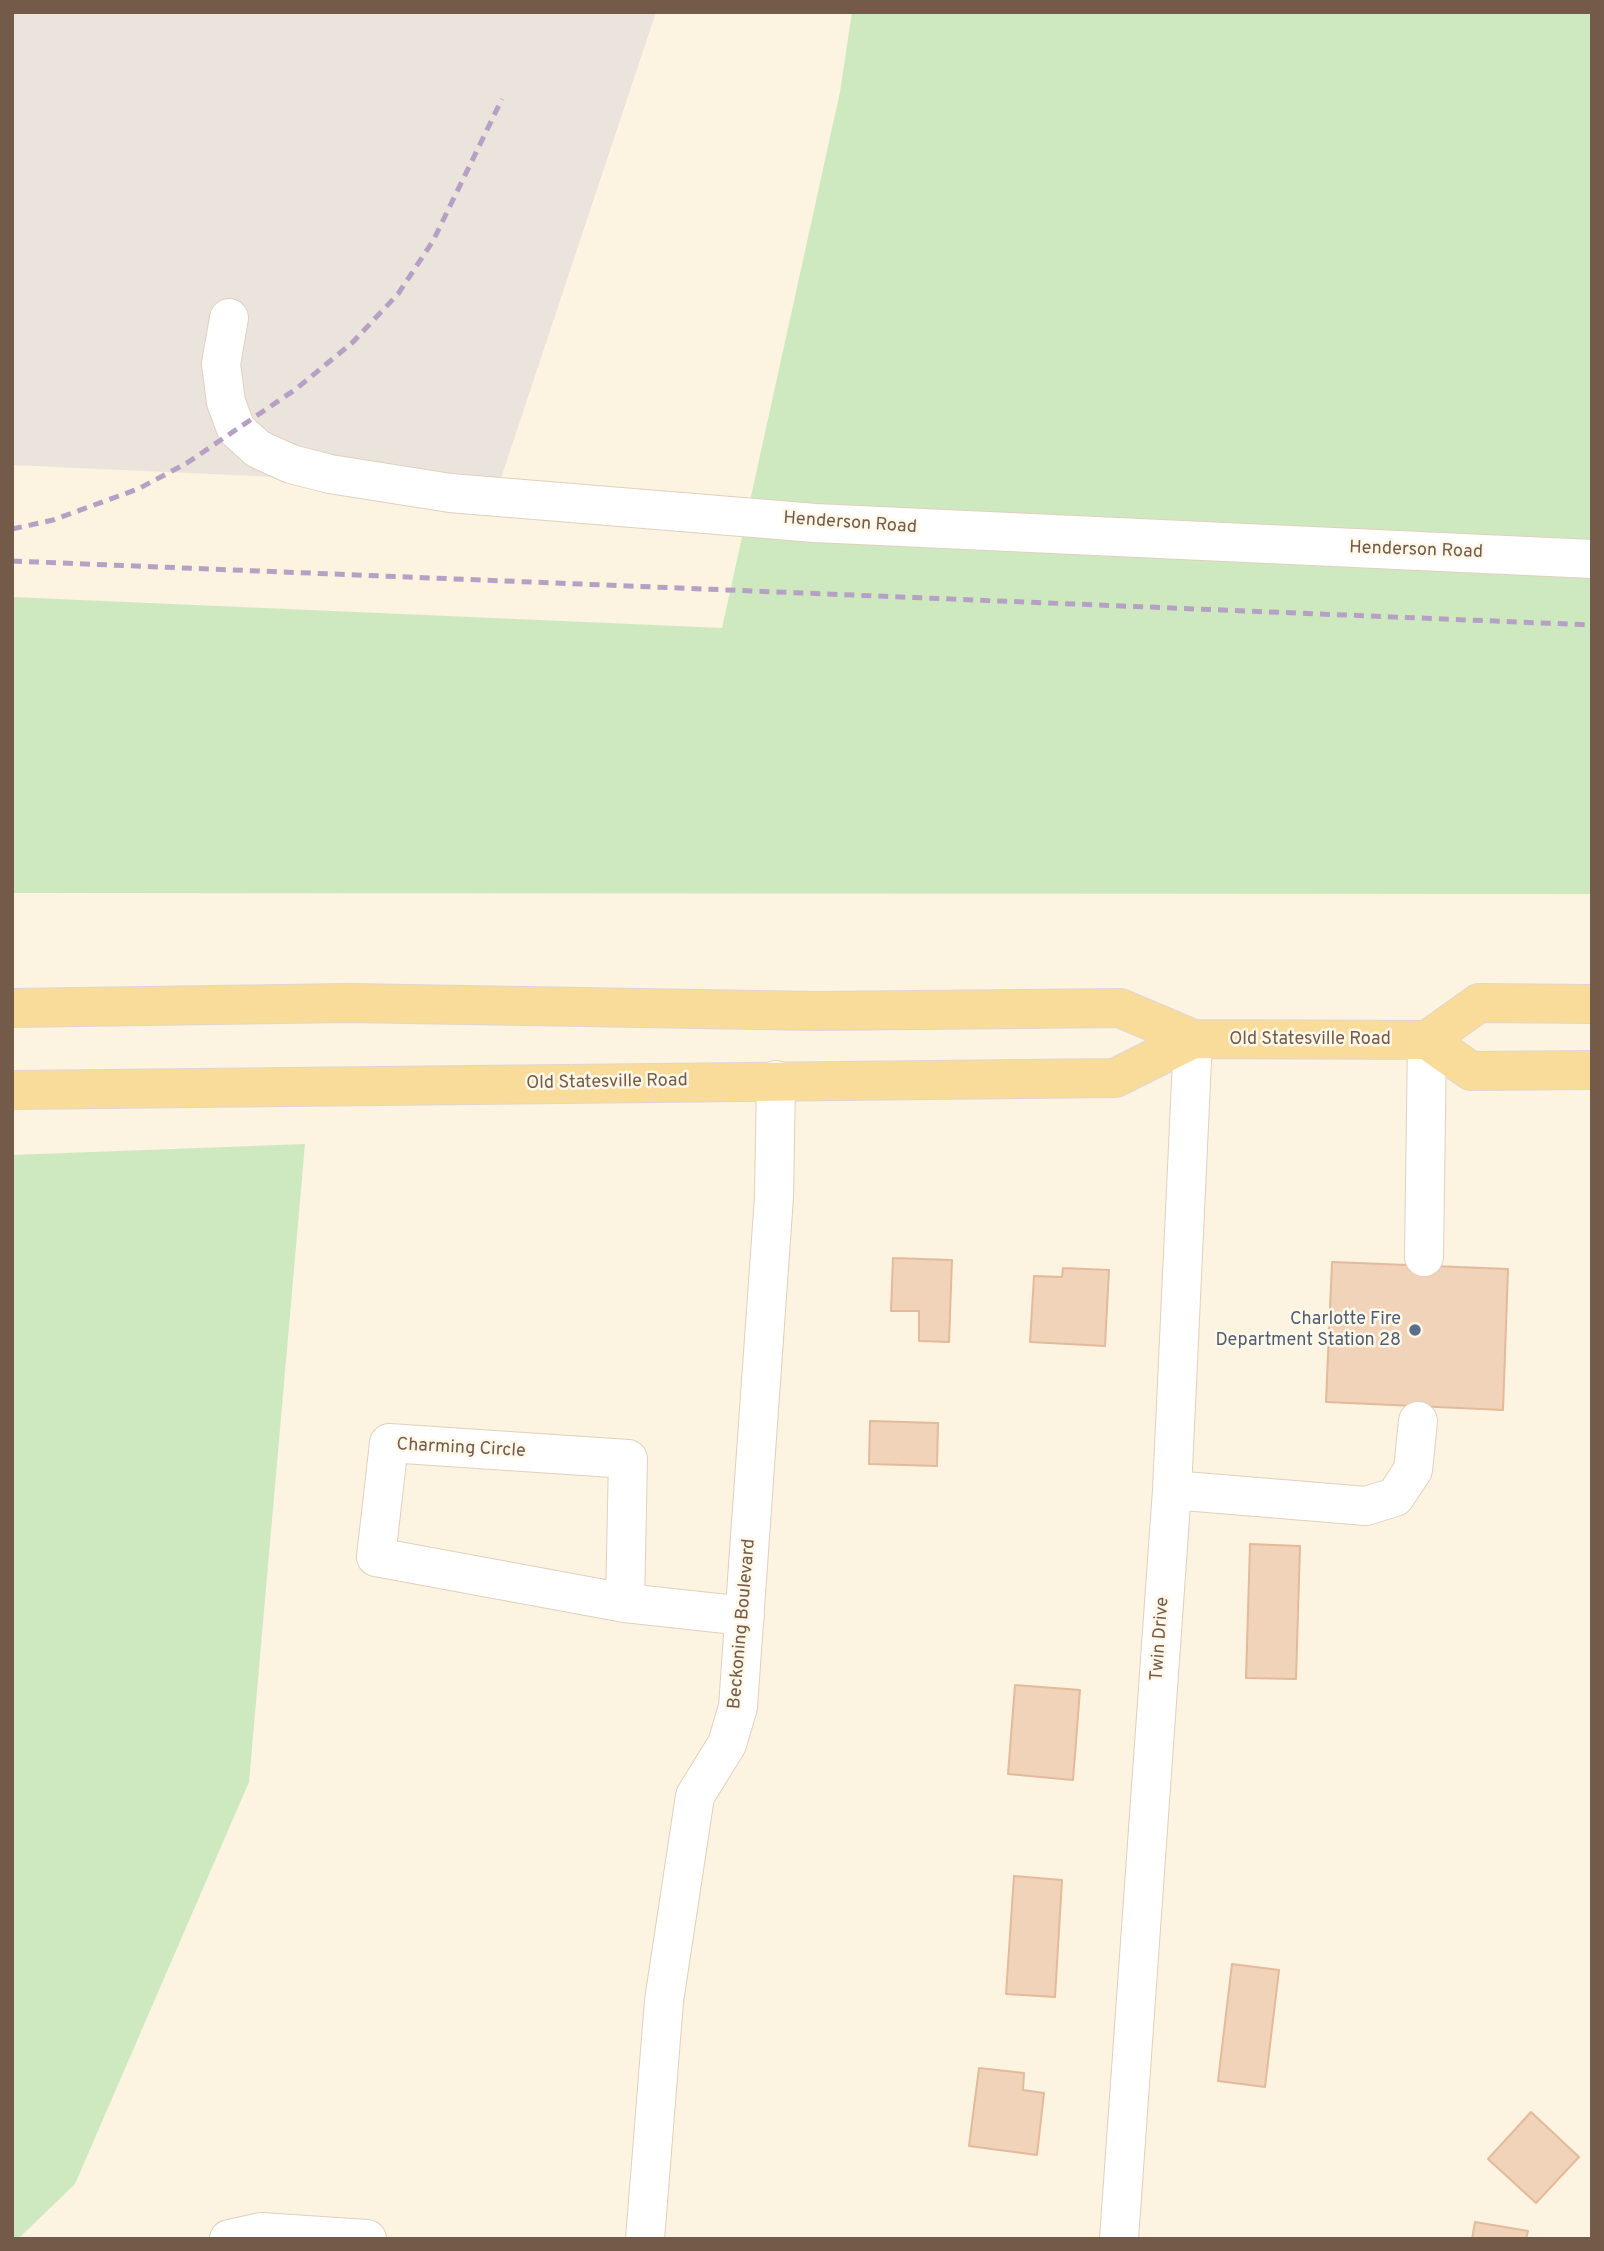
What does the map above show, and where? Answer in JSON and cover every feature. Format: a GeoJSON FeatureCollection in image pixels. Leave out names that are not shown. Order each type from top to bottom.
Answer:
{"type":"FeatureCollection","features":[{"type":"Feature","properties":{"kind":"main road","name":"Old Statesville Road"},"geometry":{"type":"LineString","coordinates":[[12,1008],[349,1003],[817,1011],[1120,1008],[1193,1039],[1427,1041]]}},
{"type":"Feature","properties":{"kind":"main road"},"geometry":{"type":"LineString","coordinates":[[1592,1004],[1479,1003],[1427,1041],[1471,1071],[1592,1070]]}},
{"type":"Feature","properties":{"kind":"main road","name":"Old Statesville Road"},"geometry":{"type":"LineString","coordinates":[[12,1090],[1115,1078],[1193,1039]]}},
{"type":"Feature","properties":{"kind":"street","name":"Henderson Road"},"geometry":{"type":"LineString","coordinates":[[229,318],[221,364],[226,402],[236,429],[258,449],[291,464],[330,474],[450,493],[815,523],[1592,559]]}},
{"type":"Feature","properties":{"kind":"street","name":"Twin Drive"},"geometry":{"type":"LineString","coordinates":[[1119,2239],[1172,1490],[1193,1039]]}},
{"type":"Feature","properties":{"kind":"street"},"geometry":{"type":"LineString","coordinates":[[1424,1258],[1427,1041]]}},
{"type":"Feature","properties":{"kind":"street","name":"Beckoning Boulevard"},"geometry":{"type":"LineString","coordinates":[[645,2239],[664,2001],[695,1796],[727,1744],[738,1707],[774,1197],[776,1080]]}},
{"type":"Feature","properties":{"kind":"street"},"geometry":{"type":"LineString","coordinates":[[1172,1490],[1366,1506],[1395,1497],[1413,1470],[1418,1421]]}},
{"type":"Feature","properties":{"kind":"street","name":"Charming Circle"},"geometry":{"type":"LineString","coordinates":[[625,1603],[628,1459],[389,1443],[376,1557],[625,1603],[745,1616]]}},
{"type":"Feature","properties":{"kind":"street"},"geometry":{"type":"LineString","coordinates":[[229,2239],[261,2232],[367,2239]]}},
{"type":"Feature","properties":{"kind":"shaded area"},"geometry":{"type":"Polygon","coordinates":[[[12,12],[656,12],[498,487],[12,465],[12,12]]]}},
{"type":"Feature","properties":{"kind":"green space"},"geometry":{"type":"Polygon","coordinates":[[[852,12],[1592,12],[1592,894],[12,893],[12,597],[722,628],[840,92],[852,12]]]}},
{"type":"Feature","properties":{"kind":"green space"},"geometry":{"type":"Polygon","coordinates":[[[305,1144],[249,1782],[75,2184],[18,2239],[12,2239],[12,1155],[305,1144]]]}},
{"type":"Feature","properties":{"kind":"building"},"geometry":{"type":"Polygon","coordinates":[[[893,1258],[952,1260],[949,1342],[919,1341],[919,1311],[891,1311],[893,1258]]]}},
{"type":"Feature","properties":{"kind":"building"},"geometry":{"type":"Polygon","coordinates":[[[1332,1262],[1508,1269],[1503,1410],[1326,1402],[1332,1262]]]}},
{"type":"Feature","properties":{"kind":"building"},"geometry":{"type":"Polygon","coordinates":[[[1063,1268],[1109,1270],[1105,1346],[1030,1342],[1034,1276],[1062,1277],[1063,1268]]]}},
{"type":"Feature","properties":{"kind":"building"},"geometry":{"type":"Polygon","coordinates":[[[870,1421],[938,1423],[937,1466],[869,1464],[870,1421]]]}},
{"type":"Feature","properties":{"kind":"building"},"geometry":{"type":"Polygon","coordinates":[[[1250,1544],[1300,1546],[1296,1679],[1246,1678],[1250,1544]]]}},
{"type":"Feature","properties":{"kind":"building"},"geometry":{"type":"Polygon","coordinates":[[[1015,1685],[1080,1690],[1073,1780],[1008,1774],[1015,1685]]]}},
{"type":"Feature","properties":{"kind":"building"},"geometry":{"type":"Polygon","coordinates":[[[1014,1876],[1062,1880],[1055,1997],[1006,1994],[1014,1876]]]}},
{"type":"Feature","properties":{"kind":"building"},"geometry":{"type":"Polygon","coordinates":[[[1232,1964],[1279,1970],[1265,2087],[1218,2081],[1232,1964]]]}},
{"type":"Feature","properties":{"kind":"building"},"geometry":{"type":"Polygon","coordinates":[[[979,2068],[1024,2073],[1023,2090],[1044,2093],[1037,2155],[969,2146],[979,2068]]]}},
{"type":"Feature","properties":{"kind":"building"},"geometry":{"type":"Polygon","coordinates":[[[1531,2112],[1579,2157],[1536,2203],[1488,2159],[1531,2112]]]}},
{"type":"Feature","properties":{"kind":"building"},"geometry":{"type":"Polygon","coordinates":[[[1475,2222],[1528,2231],[1526,2239],[1472,2239],[1475,2222]]]}},
{"type":"Feature","properties":{"kind":"railway"},"geometry":{"type":"LineString","coordinates":[[12,529],[53,520],[138,489],[187,463],[296,389],[352,343],[398,294],[433,241],[502,99]]}},
{"type":"Feature","properties":{"kind":"railway"},"geometry":{"type":"LineString","coordinates":[[12,561],[1592,625]]}},
{"type":"Feature","properties":{"kind":"place","name":"Charlotte Fire Department Station 28"},"geometry":{"type":"Point","coordinates":[1415,1330]}}]}
